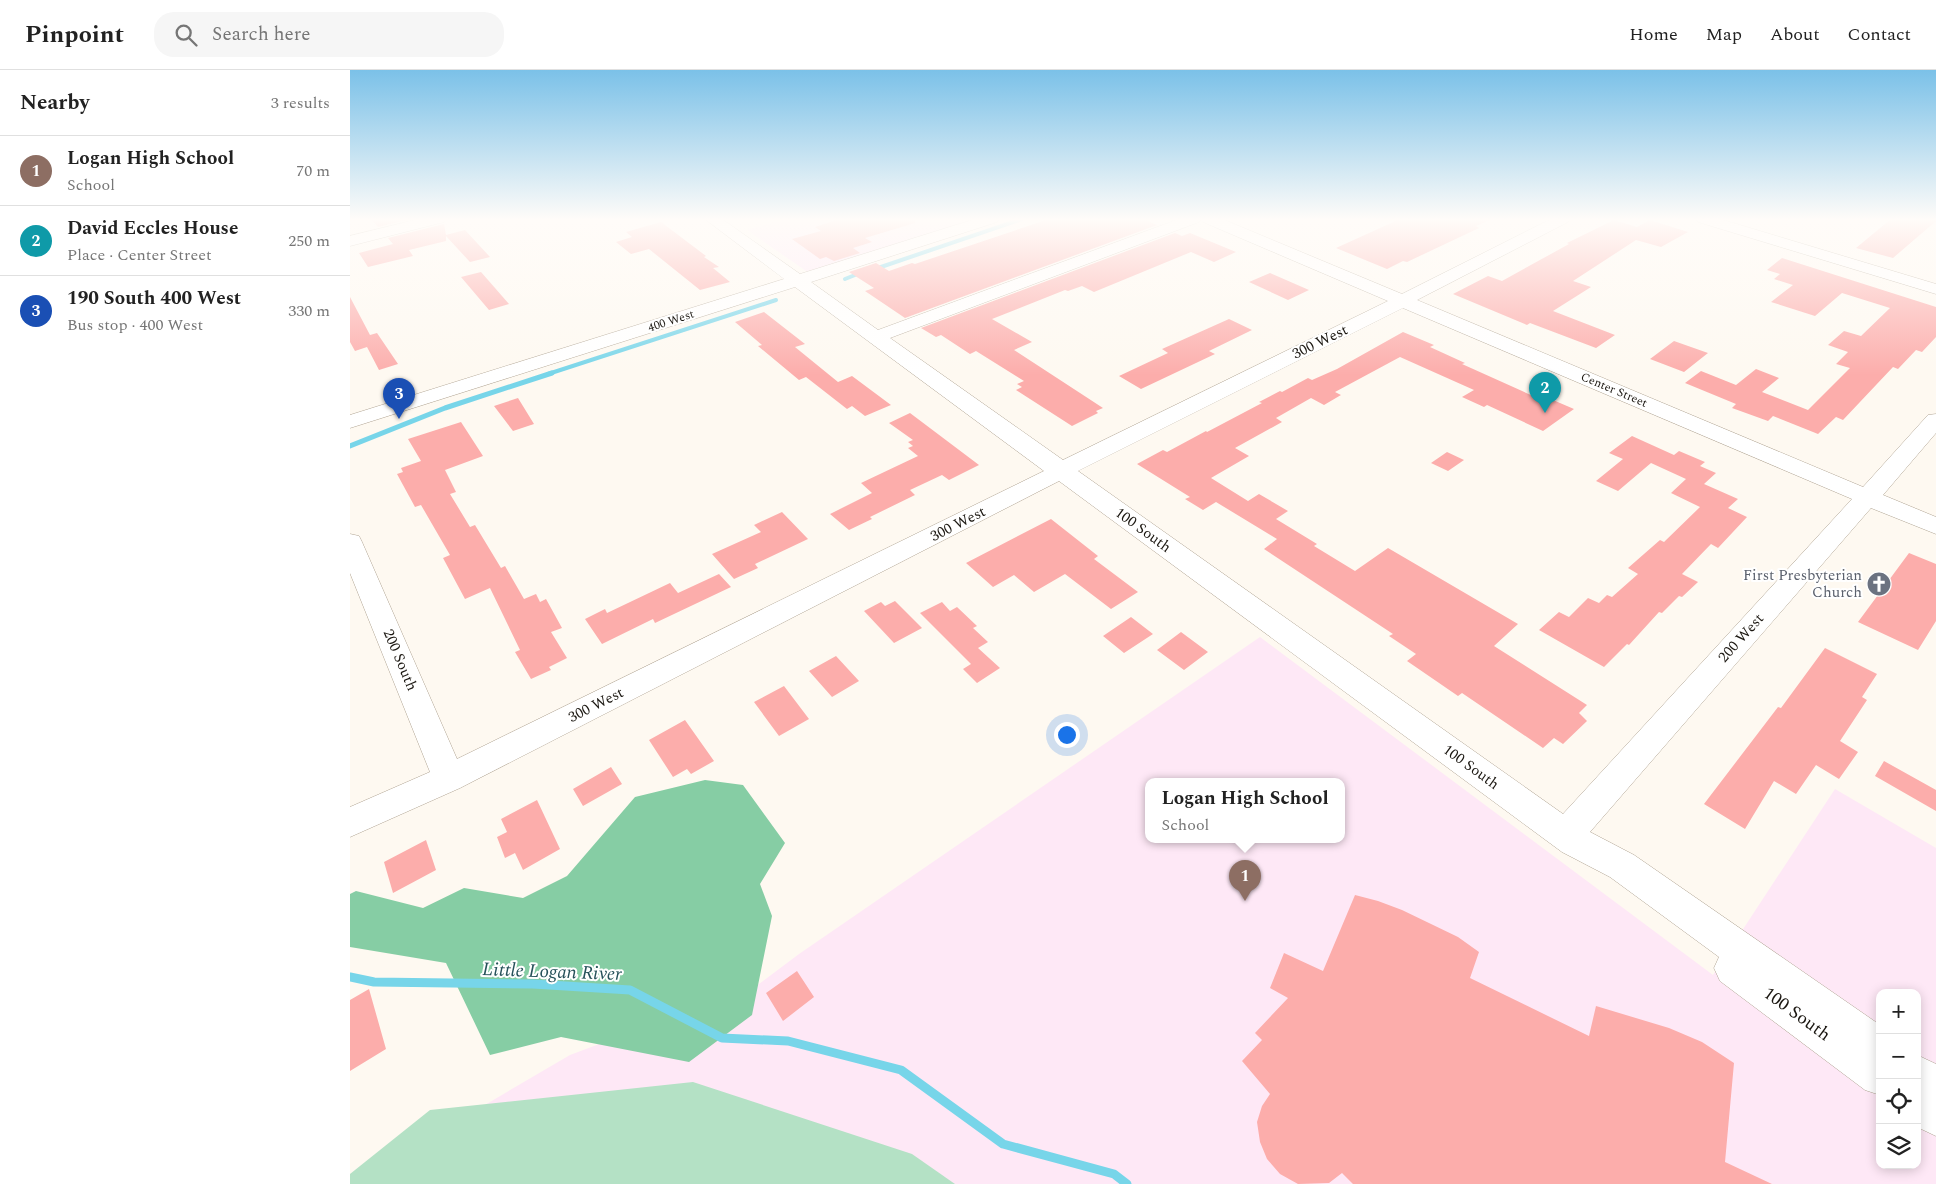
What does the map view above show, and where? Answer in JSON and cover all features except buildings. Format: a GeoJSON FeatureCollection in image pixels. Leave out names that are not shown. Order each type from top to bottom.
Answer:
{"type":"FeatureCollection","features":[{"type":"Feature","properties":{"kind":"street","name":"100 South"},"geometry":{"type":"LineString","coordinates":[[783,271],[1570,838],[1622,866],[1876,1046]]}},
{"type":"Feature","properties":{"kind":"street","name":"400 West"},"geometry":{"type":"LineString","coordinates":[[350,422],[828,271]]}},
{"type":"Feature","properties":{"kind":"street"},"geometry":{"type":"LineString","coordinates":[[876,337],[1054,271]]}},
{"type":"Feature","properties":{"kind":"street","name":"Center Street"},"geometry":{"type":"LineString","coordinates":[[1331,271],[1936,526]]}},
{"type":"Feature","properties":{"kind":"street","name":"300 West"},"geometry":{"type":"LineString","coordinates":[[350,822],[450,778],[1034,486],[1060,470],[1461,271]]}},
{"type":"Feature","properties":{"kind":"street"},"geometry":{"type":"LineString","coordinates":[[1879,271],[1936,288]]}},
{"type":"Feature","properties":{"kind":"street","name":"200 West"},"geometry":{"type":"LineString","coordinates":[[1570,838],[1936,420]]}},
{"type":"Feature","properties":{"kind":"street","name":"200 South"},"geometry":{"type":"LineString","coordinates":[[350,542],[450,778]]}},
{"type":"Feature","properties":{"kind":"street","name":"100 South"},"geometry":{"type":"LineString","coordinates":[[1570,838],[1610,879],[1876,1072]]}},
{"type":"Feature","properties":{"kind":"street"},"geometry":{"type":"LineString","coordinates":[[1921,1078],[1936,1088]]}},
{"type":"Feature","properties":{"kind":"street"},"geometry":{"type":"LineString","coordinates":[[1921,1105],[1936,1116]]}},
{"type":"Feature","properties":{"kind":"shaded area"},"geometry":{"type":"Polygon","coordinates":[[[1260,637],[1713,975],[1835,789],[1936,848],[1936,1184],[350,1184],[570,1055],[759,984],[799,954],[1260,637]]]}},
{"type":"Feature","properties":{"kind":"green space"},"geometry":{"type":"Polygon","coordinates":[[[705,780],[743,785],[785,843],[760,884],[772,916],[752,1015],[689,1062],[561,1037],[490,1055],[446,963],[350,947],[350,894],[356,891],[423,908],[464,888],[523,898],[567,876],[635,797],[705,780]]]}},
{"type":"Feature","properties":{"kind":"green space"},"geometry":{"type":"Polygon","coordinates":[[[693,1082],[912,1154],[955,1184],[350,1184],[350,1174],[430,1110],[693,1082]]]}},
{"type":"Feature","properties":{"kind":"waterway"},"geometry":{"type":"LineString","coordinates":[[845,279],[860,273]]}},
{"type":"Feature","properties":{"kind":"waterway"},"geometry":{"type":"LineString","coordinates":[[548,374],[776,300]]}},
{"type":"Feature","properties":{"kind":"waterway"},"geometry":{"type":"LineString","coordinates":[[350,446],[445,408],[552,373]]}},
{"type":"Feature","properties":{"kind":"waterway","name":"Little Logan River"},"geometry":{"type":"LineString","coordinates":[[350,977],[374,982],[533,984],[630,990],[722,1038],[788,1041],[901,1070],[1003,1144],[1114,1174],[1127,1184]]}},
{"type":"Feature","properties":{"kind":"place","name":"David Eccles House"},"geometry":{"type":"Point","coordinates":[1545,413]}},
{"type":"Feature","properties":{"kind":"place","name":"190 South 400 West"},"geometry":{"type":"Point","coordinates":[399,419]}},
{"type":"Feature","properties":{"kind":"place","name":"First Presbyterian Church"},"geometry":{"type":"Point","coordinates":[1879,584]}},
{"type":"Feature","properties":{"kind":"place","name":"Logan High School"},"geometry":{"type":"Point","coordinates":[1245,901]}}]}
